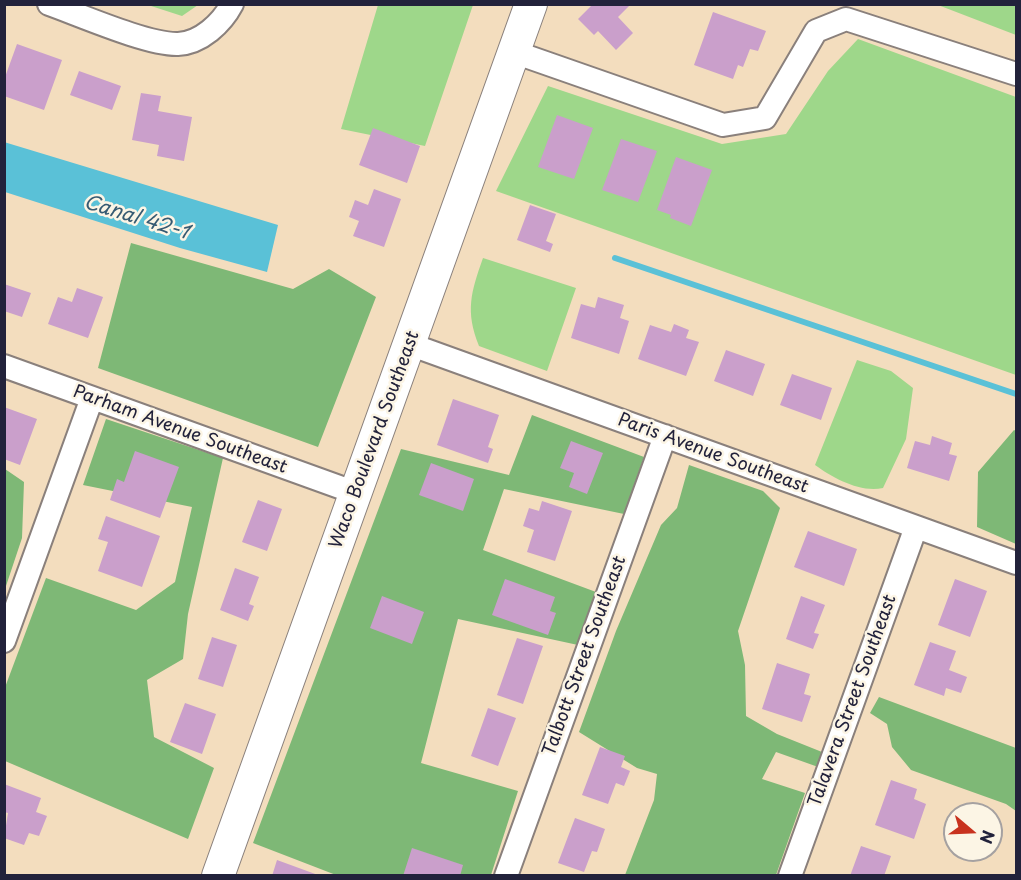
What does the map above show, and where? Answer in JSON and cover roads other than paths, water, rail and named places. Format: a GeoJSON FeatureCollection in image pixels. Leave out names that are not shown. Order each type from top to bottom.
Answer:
{"type":"FeatureCollection","features":[{"type":"Feature","properties":{"kind":"street"},"geometry":{"type":"LineString","coordinates":[[49,4],[152,39],[179,44],[197,38],[218,26],[232,4]]}},
{"type":"Feature","properties":{"kind":"street","name":"Waco Boulevard Southeast"},"geometry":{"type":"LineString","coordinates":[[218,876],[531,4]]}},
{"type":"Feature","properties":{"kind":"street"},"geometry":{"type":"LineString","coordinates":[[514,52],[723,125],[765,118],[816,31],[846,19],[1017,74]]}},
{"type":"Feature","properties":{"kind":"street","name":"Paris Avenue Southeast"},"geometry":{"type":"LineString","coordinates":[[409,344],[1017,563]]}},
{"type":"Feature","properties":{"kind":"street","name":"Parham Avenue Southeast"},"geometry":{"type":"LineString","coordinates":[[4,366],[356,493]]}},
{"type":"Feature","properties":{"kind":"street"},"geometry":{"type":"LineString","coordinates":[[4,640],[92,398]]}},
{"type":"Feature","properties":{"kind":"street","name":"Talbott Street Southeast"},"geometry":{"type":"LineString","coordinates":[[506,876],[665,436]]}},
{"type":"Feature","properties":{"kind":"street","name":"Talavera Street Southeast"},"geometry":{"type":"LineString","coordinates":[[790,876],[916,527]]}},
{"type":"Feature","properties":{"kind":"water","name":"Canal 42-1"},"geometry":{"type":"Polygon","coordinates":[[[4,142],[278,225],[267,272],[180,248],[5,192],[4,142]]]}},
{"type":"Feature","properties":{"kind":"waterway"},"geometry":{"type":"LineString","coordinates":[[615,258],[1016,394]]}}]}
